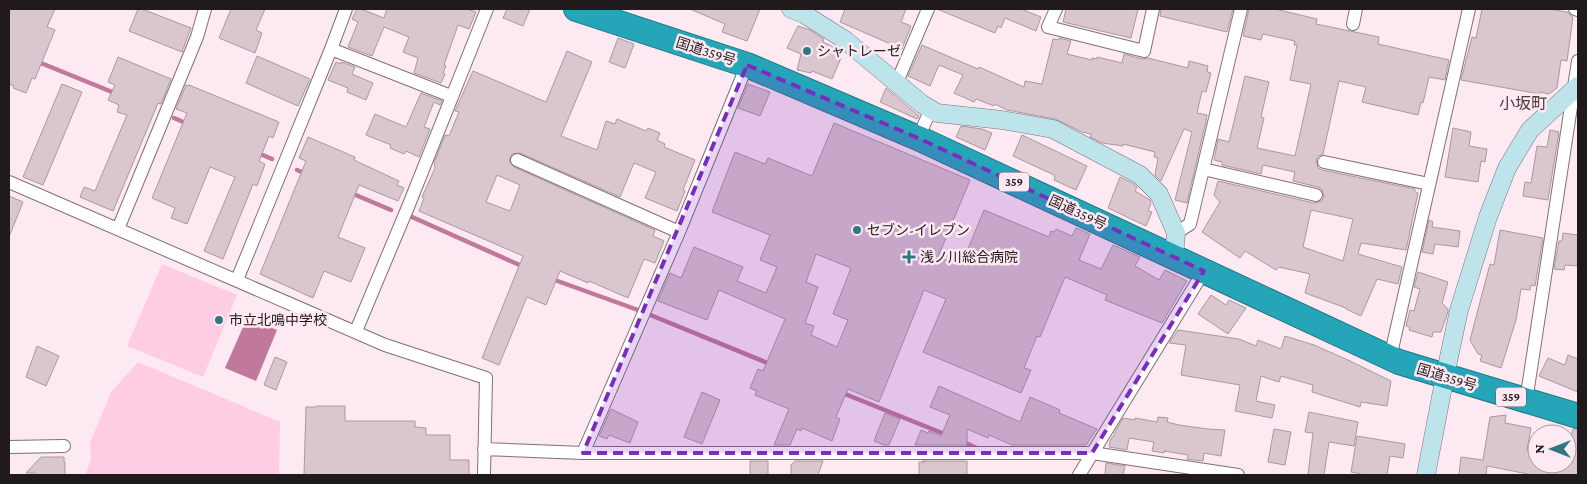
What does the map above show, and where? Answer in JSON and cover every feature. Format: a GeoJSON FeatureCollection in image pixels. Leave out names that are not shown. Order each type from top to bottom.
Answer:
{"type":"FeatureCollection","features":[{"type":"Feature","properties":{"kind":"highway","name":"国道359号"},"geometry":{"type":"LineString","coordinates":[[576,9],[747,65],[918,138],[1390,358],[1578,416]]}},
{"type":"Feature","properties":{"kind":"street"},"geometry":{"type":"LineString","coordinates":[[118,228],[198,37],[205,9]]}},
{"type":"Feature","properties":{"kind":"street"},"geometry":{"type":"LineString","coordinates":[[237,280],[346,9]]}},
{"type":"Feature","properties":{"kind":"street"},"geometry":{"type":"LineString","coordinates":[[356,331],[487,9]]}},
{"type":"Feature","properties":{"kind":"street"},"geometry":{"type":"LineString","coordinates":[[791,9],[804,14],[845,40],[922,104],[937,113],[1002,120],[1053,129],[1140,174],[1159,194],[1176,233],[1174,257]]}},
{"type":"Feature","properties":{"kind":"street"},"geometry":{"type":"LineString","coordinates":[[897,82],[928,9]]}},
{"type":"Feature","properties":{"kind":"street"},"geometry":{"type":"LineString","coordinates":[[1056,9],[1048,27],[1144,50],[1153,9]]}},
{"type":"Feature","properties":{"kind":"street"},"geometry":{"type":"LineString","coordinates":[[1176,233],[1190,224],[1241,9]]}},
{"type":"Feature","properties":{"kind":"street"},"geometry":{"type":"LineString","coordinates":[[1354,24],[1356,9]]}},
{"type":"Feature","properties":{"kind":"street"},"geometry":{"type":"LineString","coordinates":[[1390,358],[1469,9]]}},
{"type":"Feature","properties":{"kind":"street"},"geometry":{"type":"LineString","coordinates":[[331,49],[451,96]]}},
{"type":"Feature","properties":{"kind":"street"},"geometry":{"type":"LineString","coordinates":[[1526,401],[1576,87],[1578,61]]}},
{"type":"Feature","properties":{"kind":"street"},"geometry":{"type":"LineString","coordinates":[[584,453],[679,232],[747,65]]}},
{"type":"Feature","properties":{"kind":"street"},"geometry":{"type":"LineString","coordinates":[[1426,475],[1459,310],[1488,217],[1507,168],[1530,130],[1576,87]]}},
{"type":"Feature","properties":{"kind":"street"},"geometry":{"type":"LineString","coordinates":[[918,138],[931,109]]}},
{"type":"Feature","properties":{"kind":"street"},"geometry":{"type":"LineString","coordinates":[[517,160],[679,232]]}},
{"type":"Feature","properties":{"kind":"street"},"geometry":{"type":"LineString","coordinates":[[1324,162],[1430,184]]}},
{"type":"Feature","properties":{"kind":"street"},"geometry":{"type":"LineString","coordinates":[[1204,169],[1316,195]]}},
{"type":"Feature","properties":{"kind":"street"},"geometry":{"type":"LineString","coordinates":[[9,182],[385,344],[486,378],[484,475]]}},
{"type":"Feature","properties":{"kind":"street"},"geometry":{"type":"LineString","coordinates":[[1079,475],[1204,271]]}},
{"type":"Feature","properties":{"kind":"street"},"geometry":{"type":"LineString","coordinates":[[9,447],[64,446]]}},
{"type":"Feature","properties":{"kind":"street"},"geometry":{"type":"LineString","coordinates":[[484,449],[584,453],[1092,453],[1238,475]]}},
{"type":"Feature","properties":{"kind":"highlighted area"},"geometry":{"type":"Polygon","coordinates":[[[747,65],[918,138],[1204,271],[1092,453],[583,453],[747,65]]]}},
{"type":"Feature","properties":{"kind":"shaded area"},"geometry":{"type":"Polygon","coordinates":[[[162,264],[237,295],[203,377],[127,346],[162,264]]]}},
{"type":"Feature","properties":{"kind":"shaded area"},"geometry":{"type":"Polygon","coordinates":[[[247,318],[277,330],[256,381],[225,368],[247,318]]]}},
{"type":"Feature","properties":{"kind":"shaded area"},"geometry":{"type":"Polygon","coordinates":[[[138,362],[280,422],[279,475],[85,475],[91,459],[90,443],[111,392],[138,362]]]}},
{"type":"Feature","properties":{"kind":"building"},"geometry":{"type":"Polygon","coordinates":[[[9,9],[55,9],[47,27],[55,30],[35,79],[32,78],[26,93],[13,88],[14,86],[9,84],[9,9]]]}},
{"type":"Feature","properties":{"kind":"building"},"geometry":{"type":"Polygon","coordinates":[[[138,9],[191,28],[182,52],[129,31],[138,9]]]}},
{"type":"Feature","properties":{"kind":"building"},"geometry":{"type":"Polygon","coordinates":[[[231,9],[265,9],[256,30],[262,33],[255,53],[219,38],[231,9]]]}},
{"type":"Feature","properties":{"kind":"building"},"geometry":{"type":"Polygon","coordinates":[[[357,9],[384,18],[387,9],[467,9],[476,12],[469,29],[458,25],[444,65],[446,66],[443,73],[445,74],[441,83],[414,73],[418,58],[403,52],[409,37],[384,27],[372,56],[348,47],[358,22],[352,19],[357,9]]]}},
{"type":"Feature","properties":{"kind":"building"},"geometry":{"type":"Polygon","coordinates":[[[507,9],[530,9],[523,26],[503,18],[507,9]]]}},
{"type":"Feature","properties":{"kind":"building"},"geometry":{"type":"Polygon","coordinates":[[[690,9],[760,9],[747,41],[722,32],[725,24],[690,9]]]}},
{"type":"Feature","properties":{"kind":"building"},"geometry":{"type":"Polygon","coordinates":[[[845,9],[906,9],[901,22],[911,26],[902,49],[840,22],[845,9]]]}},
{"type":"Feature","properties":{"kind":"building"},"geometry":{"type":"Polygon","coordinates":[[[937,9],[1021,9],[1041,17],[1036,31],[1005,18],[1001,28],[998,26],[995,33],[937,9]]]}},
{"type":"Feature","properties":{"kind":"building"},"geometry":{"type":"Polygon","coordinates":[[[1066,9],[1138,9],[1131,38],[1063,22],[1066,9]]]}},
{"type":"Feature","properties":{"kind":"building"},"geometry":{"type":"Polygon","coordinates":[[[1161,9],[1233,9],[1227,32],[1160,16],[1161,9]]]}},
{"type":"Feature","properties":{"kind":"building"},"geometry":{"type":"Polygon","coordinates":[[[1249,9],[1275,9],[1317,19],[1316,24],[1379,37],[1378,44],[1449,60],[1445,80],[1429,77],[1418,115],[1362,102],[1366,87],[1339,81],[1323,154],[1318,156],[1316,160],[1318,168],[1415,189],[1415,192],[1418,193],[1406,250],[1361,243],[1358,254],[1402,267],[1398,284],[1377,279],[1361,316],[1346,308],[1305,293],[1310,274],[1279,267],[1276,270],[1245,251],[1240,258],[1202,232],[1220,202],[1214,195],[1218,181],[1314,203],[1322,201],[1324,196],[1322,189],[1318,187],[1293,181],[1295,172],[1263,165],[1261,174],[1222,165],[1222,162],[1214,160],[1218,139],[1229,142],[1245,76],[1269,82],[1261,117],[1264,118],[1257,148],[1295,156],[1311,84],[1290,80],[1297,45],[1294,45],[1295,41],[1263,34],[1261,40],[1243,36],[1249,9]],[[1311,210],[1303,247],[1343,261],[1353,219],[1311,210]]]}},
{"type":"Feature","properties":{"kind":"building"},"geometry":{"type":"Polygon","coordinates":[[[1482,9],[1549,9],[1567,12],[1573,17],[1567,61],[1561,60],[1557,88],[1549,94],[1540,92],[1540,94],[1461,80],[1472,37],[1476,38],[1482,9]]]}},
{"type":"Feature","properties":{"kind":"building"},"geometry":{"type":"Polygon","coordinates":[[[798,26],[810,30],[824,39],[823,42],[842,51],[832,79],[812,71],[811,73],[797,70],[801,54],[787,48],[798,26]]]}},
{"type":"Feature","properties":{"kind":"building"},"geometry":{"type":"Polygon","coordinates":[[[618,38],[634,44],[625,68],[609,62],[618,38]]]}},
{"type":"Feature","properties":{"kind":"building"},"geometry":{"type":"Polygon","coordinates":[[[1059,38],[1071,41],[1067,54],[1092,60],[1092,58],[1097,59],[1097,57],[1122,63],[1124,54],[1188,68],[1189,61],[1208,66],[1207,72],[1211,73],[1206,92],[1202,91],[1197,113],[1207,115],[1187,203],[1175,200],[1192,132],[1184,129],[1161,181],[1155,175],[1158,158],[1154,157],[1155,152],[1123,144],[1123,146],[1102,143],[1090,137],[1091,134],[1082,132],[1055,119],[1007,110],[995,104],[994,106],[976,99],[974,102],[954,93],[963,75],[939,65],[930,86],[908,76],[922,45],[1024,87],[1025,81],[1042,84],[1053,39],[1059,40],[1059,38]]]}},
{"type":"Feature","properties":{"kind":"building"},"geometry":{"type":"Polygon","coordinates":[[[567,51],[592,62],[561,136],[597,150],[606,121],[615,124],[617,119],[646,131],[648,128],[660,133],[657,140],[665,144],[664,147],[695,160],[677,211],[645,198],[656,172],[634,163],[620,197],[520,153],[512,154],[509,161],[514,167],[655,230],[653,236],[664,241],[655,263],[644,259],[628,298],[560,271],[546,305],[527,297],[499,365],[482,358],[523,256],[419,211],[424,198],[422,197],[435,168],[434,163],[445,135],[449,136],[459,112],[455,111],[473,71],[546,102],[567,51]],[[497,175],[486,202],[510,211],[520,185],[497,175]]]}},
{"type":"Feature","properties":{"kind":"building"},"geometry":{"type":"Polygon","coordinates":[[[257,56],[310,79],[298,106],[246,83],[257,56]]]}},
{"type":"Feature","properties":{"kind":"building"},"geometry":{"type":"Polygon","coordinates":[[[118,57],[171,79],[161,104],[158,103],[113,211],[80,197],[84,187],[95,191],[127,115],[117,112],[119,105],[108,100],[115,85],[108,82],[118,57]]]}},
{"type":"Feature","properties":{"kind":"building"},"geometry":{"type":"Polygon","coordinates":[[[336,62],[355,67],[352,74],[373,83],[366,100],[347,92],[348,88],[328,80],[336,62]]]}},
{"type":"Feature","properties":{"kind":"building"},"geometry":{"type":"Polygon","coordinates":[[[62,84],[82,92],[43,185],[23,177],[62,84]]]}},
{"type":"Feature","properties":{"kind":"building"},"geometry":{"type":"Polygon","coordinates":[[[748,84],[770,92],[760,116],[738,108],[748,84]]]}},
{"type":"Feature","properties":{"kind":"building"},"geometry":{"type":"Polygon","coordinates":[[[186,85],[279,122],[273,138],[269,136],[259,161],[265,164],[257,186],[253,184],[223,259],[204,251],[235,177],[210,167],[187,224],[171,218],[175,208],[152,198],[187,113],[176,109],[186,85]]]}},
{"type":"Feature","properties":{"kind":"building"},"geometry":{"type":"Polygon","coordinates":[[[886,88],[919,116],[917,119],[880,102],[886,88]]]}},
{"type":"Feature","properties":{"kind":"building"},"geometry":{"type":"Polygon","coordinates":[[[421,93],[442,101],[440,105],[434,102],[424,127],[430,129],[419,157],[406,151],[404,154],[390,148],[391,145],[366,135],[375,114],[406,127],[421,93]]]}},
{"type":"Feature","properties":{"kind":"building","name":"浅ノ川総合病院"},"geometry":{"type":"Polygon","coordinates":[[[834,123],[970,180],[938,257],[961,266],[984,210],[1049,237],[1051,231],[1054,232],[1056,229],[1072,236],[1076,228],[1090,234],[1079,260],[1101,269],[1113,245],[1140,257],[1135,266],[1159,280],[1165,270],[1187,281],[1162,323],[1105,300],[1107,295],[1065,277],[1040,337],[1037,336],[1024,368],[1031,370],[1021,393],[923,352],[946,299],[924,290],[879,402],[848,389],[836,417],[840,419],[832,441],[802,428],[801,431],[797,429],[790,445],[774,445],[789,409],[755,395],[757,391],[750,388],[758,369],[763,371],[785,319],[719,290],[707,320],[658,301],[670,273],[681,278],[694,247],[743,267],[737,281],[766,293],[777,267],[760,260],[770,235],[712,212],[735,152],[765,164],[768,158],[812,176],[834,123]],[[816,254],[806,282],[818,287],[805,323],[814,326],[811,335],[837,347],[848,320],[833,314],[851,268],[816,254]]]}},
{"type":"Feature","properties":{"kind":"building"},"geometry":{"type":"Polygon","coordinates":[[[961,126],[982,129],[992,133],[985,150],[956,137],[961,126]]]}},
{"type":"Feature","properties":{"kind":"building"},"geometry":{"type":"Polygon","coordinates":[[[1453,128],[1471,132],[1469,146],[1487,149],[1485,162],[1481,161],[1478,182],[1445,177],[1453,128]]]}},
{"type":"Feature","properties":{"kind":"building"},"geometry":{"type":"Polygon","coordinates":[[[1550,130],[1559,132],[1548,200],[1523,196],[1525,182],[1531,183],[1537,146],[1547,147],[1550,130]]]}},
{"type":"Feature","properties":{"kind":"building"},"geometry":{"type":"Polygon","coordinates":[[[1022,135],[1087,166],[1076,190],[1054,180],[1054,175],[1013,156],[1022,135]]]}},
{"type":"Feature","properties":{"kind":"building"},"geometry":{"type":"Polygon","coordinates":[[[308,137],[355,157],[354,160],[399,181],[397,185],[404,188],[398,201],[359,185],[338,237],[365,248],[351,282],[324,271],[313,298],[260,274],[306,161],[299,158],[308,137]]]}},
{"type":"Feature","properties":{"kind":"building"},"geometry":{"type":"Polygon","coordinates":[[[1120,177],[1134,184],[1137,187],[1135,191],[1150,200],[1151,203],[1148,211],[1152,212],[1146,226],[1108,208],[1120,177]]]}},
{"type":"Feature","properties":{"kind":"building"},"geometry":{"type":"Polygon","coordinates":[[[9,196],[23,202],[9,237],[9,196]]]}},
{"type":"Feature","properties":{"kind":"building"},"geometry":{"type":"Polygon","coordinates":[[[1429,220],[1433,222],[1432,227],[1460,231],[1458,247],[1435,244],[1433,254],[1422,252],[1429,220]]]}},
{"type":"Feature","properties":{"kind":"building"},"geometry":{"type":"Polygon","coordinates":[[[1500,230],[1543,238],[1535,286],[1531,285],[1530,290],[1521,289],[1516,320],[1501,368],[1480,361],[1482,355],[1478,354],[1470,340],[1490,264],[1494,265],[1500,230]]]}},
{"type":"Feature","properties":{"kind":"building"},"geometry":{"type":"Polygon","coordinates":[[[1563,233],[1578,235],[1578,266],[1565,265],[1564,270],[1554,269],[1559,241],[1562,241],[1563,233]]]}},
{"type":"Feature","properties":{"kind":"building"},"geometry":{"type":"Polygon","coordinates":[[[1418,272],[1448,282],[1442,303],[1448,309],[1448,312],[1441,332],[1433,332],[1432,337],[1409,330],[1410,327],[1406,326],[1410,310],[1414,311],[1420,289],[1414,287],[1418,272]]]}},
{"type":"Feature","properties":{"kind":"building"},"geometry":{"type":"Polygon","coordinates":[[[1211,295],[1226,305],[1229,300],[1246,308],[1228,334],[1198,314],[1211,295]]]}},
{"type":"Feature","properties":{"kind":"building"},"geometry":{"type":"Polygon","coordinates":[[[1178,330],[1239,339],[1256,346],[1258,340],[1281,349],[1285,336],[1314,345],[1391,381],[1387,406],[1361,402],[1360,407],[1312,392],[1313,385],[1281,376],[1279,382],[1261,376],[1256,401],[1275,405],[1272,418],[1235,411],[1240,385],[1181,375],[1186,345],[1169,343],[1178,330]]]}},
{"type":"Feature","properties":{"kind":"building"},"geometry":{"type":"Polygon","coordinates":[[[37,346],[59,356],[46,386],[26,377],[37,346]]]}},
{"type":"Feature","properties":{"kind":"building"},"geometry":{"type":"Polygon","coordinates":[[[1568,355],[1578,359],[1578,392],[1539,376],[1548,358],[1565,365],[1568,355]]]}},
{"type":"Feature","properties":{"kind":"building"},"geometry":{"type":"Polygon","coordinates":[[[275,357],[287,362],[276,390],[264,385],[275,357]]]}},
{"type":"Feature","properties":{"kind":"building"},"geometry":{"type":"Polygon","coordinates":[[[939,386],[1020,422],[1030,397],[1060,410],[1059,413],[1097,429],[1086,445],[1012,445],[989,435],[988,438],[967,429],[967,445],[915,445],[921,430],[941,436],[950,415],[930,407],[939,386]]]}},
{"type":"Feature","properties":{"kind":"building"},"geometry":{"type":"Polygon","coordinates":[[[702,392],[720,400],[702,444],[684,437],[702,392]]]}},
{"type":"Feature","properties":{"kind":"building"},"geometry":{"type":"Polygon","coordinates":[[[345,406],[345,421],[415,421],[415,427],[426,428],[426,435],[450,435],[450,460],[469,460],[469,475],[304,475],[306,407],[345,406]]]}},
{"type":"Feature","properties":{"kind":"building"},"geometry":{"type":"Polygon","coordinates":[[[611,409],[638,422],[630,443],[609,435],[607,439],[599,436],[611,409]]]}},
{"type":"Feature","properties":{"kind":"building"},"geometry":{"type":"Polygon","coordinates":[[[1309,412],[1358,422],[1354,446],[1329,442],[1324,475],[1308,475],[1313,433],[1305,432],[1309,412]]]}},
{"type":"Feature","properties":{"kind":"building"},"geometry":{"type":"Polygon","coordinates":[[[885,413],[900,419],[889,445],[874,441],[885,413]]]}},
{"type":"Feature","properties":{"kind":"building"},"geometry":{"type":"Polygon","coordinates":[[[1506,415],[1505,423],[1527,427],[1527,474],[1487,466],[1486,475],[1459,475],[1461,457],[1483,460],[1490,417],[1506,415]]]}},
{"type":"Feature","properties":{"kind":"building"},"geometry":{"type":"Polygon","coordinates":[[[1158,417],[1168,418],[1167,422],[1179,425],[1225,430],[1221,456],[1204,453],[1203,461],[1187,459],[1188,455],[1152,451],[1154,442],[1129,438],[1127,450],[1109,447],[1110,441],[1123,418],[1157,422],[1158,417]]]}},
{"type":"Feature","properties":{"kind":"building"},"geometry":{"type":"Polygon","coordinates":[[[1274,429],[1291,432],[1285,465],[1268,462],[1274,429]]]}},
{"type":"Feature","properties":{"kind":"building"},"geometry":{"type":"Polygon","coordinates":[[[1578,429],[1578,475],[1528,474],[1577,474],[1578,429]]]}},
{"type":"Feature","properties":{"kind":"building"},"geometry":{"type":"Polygon","coordinates":[[[1357,436],[1405,444],[1403,458],[1390,456],[1387,475],[1360,475],[1351,472],[1357,436]]]}},
{"type":"Feature","properties":{"kind":"building"},"geometry":{"type":"Polygon","coordinates":[[[41,457],[64,457],[65,475],[35,475],[35,473],[26,473],[41,457]]]}},
{"type":"Feature","properties":{"kind":"building"},"geometry":{"type":"Polygon","coordinates":[[[750,461],[768,461],[768,475],[750,475],[750,461]]]}},
{"type":"Feature","properties":{"kind":"building"},"geometry":{"type":"Polygon","coordinates":[[[795,461],[823,461],[818,475],[791,475],[791,465],[795,461]]]}},
{"type":"Feature","properties":{"kind":"building"},"geometry":{"type":"Polygon","coordinates":[[[922,461],[967,461],[967,475],[919,475],[919,462],[925,462],[922,461]]]}},
{"type":"Feature","properties":{"kind":"building"},"geometry":{"type":"Polygon","coordinates":[[[1106,463],[1125,466],[1123,475],[1105,475],[1106,463]]]}},
{"type":"Feature","properties":{"kind":"waterway"},"geometry":{"type":"LineString","coordinates":[[36,61],[117,94]]}},
{"type":"Feature","properties":{"kind":"waterway"},"geometry":{"type":"LineString","coordinates":[[174,118],[188,124]]}},
{"type":"Feature","properties":{"kind":"waterway"},"geometry":{"type":"LineString","coordinates":[[258,153],[272,159]]}},
{"type":"Feature","properties":{"kind":"waterway"},"geometry":{"type":"LineString","coordinates":[[297,170],[307,174]]}},
{"type":"Feature","properties":{"kind":"waterway"},"geometry":{"type":"LineString","coordinates":[[351,193],[391,210]]}},
{"type":"Feature","properties":{"kind":"waterway"},"geometry":{"type":"LineString","coordinates":[[412,217],[524,267]]}},
{"type":"Feature","properties":{"kind":"waterway"},"geometry":{"type":"LineString","coordinates":[[552,279],[638,310]]}},
{"type":"Feature","properties":{"kind":"waterway"},"geometry":{"type":"LineString","coordinates":[[648,314],[770,364]]}},
{"type":"Feature","properties":{"kind":"waterway"},"geometry":{"type":"LineString","coordinates":[[840,392],[947,435]]}},
{"type":"Feature","properties":{"kind":"waterway"},"geometry":{"type":"LineString","coordinates":[[963,442],[979,449]]}},
{"type":"Feature","properties":{"kind":"place","name":"シャトレーゼ"},"geometry":{"type":"Point","coordinates":[807,51]}},
{"type":"Feature","properties":{"kind":"place","name":"セブン-イレブン"},"geometry":{"type":"Point","coordinates":[857,230]}},
{"type":"Feature","properties":{"kind":"place","name":"浅ノ川総合病院"},"geometry":{"type":"Point","coordinates":[909,257]}},
{"type":"Feature","properties":{"kind":"place","name":"市立北鳴中学校"},"geometry":{"type":"Point","coordinates":[219,320]}},
{"type":"Feature","properties":{"kind":"district","name":"小坂町"},"geometry":{"type":"Point","coordinates":[1523,103]}}]}
